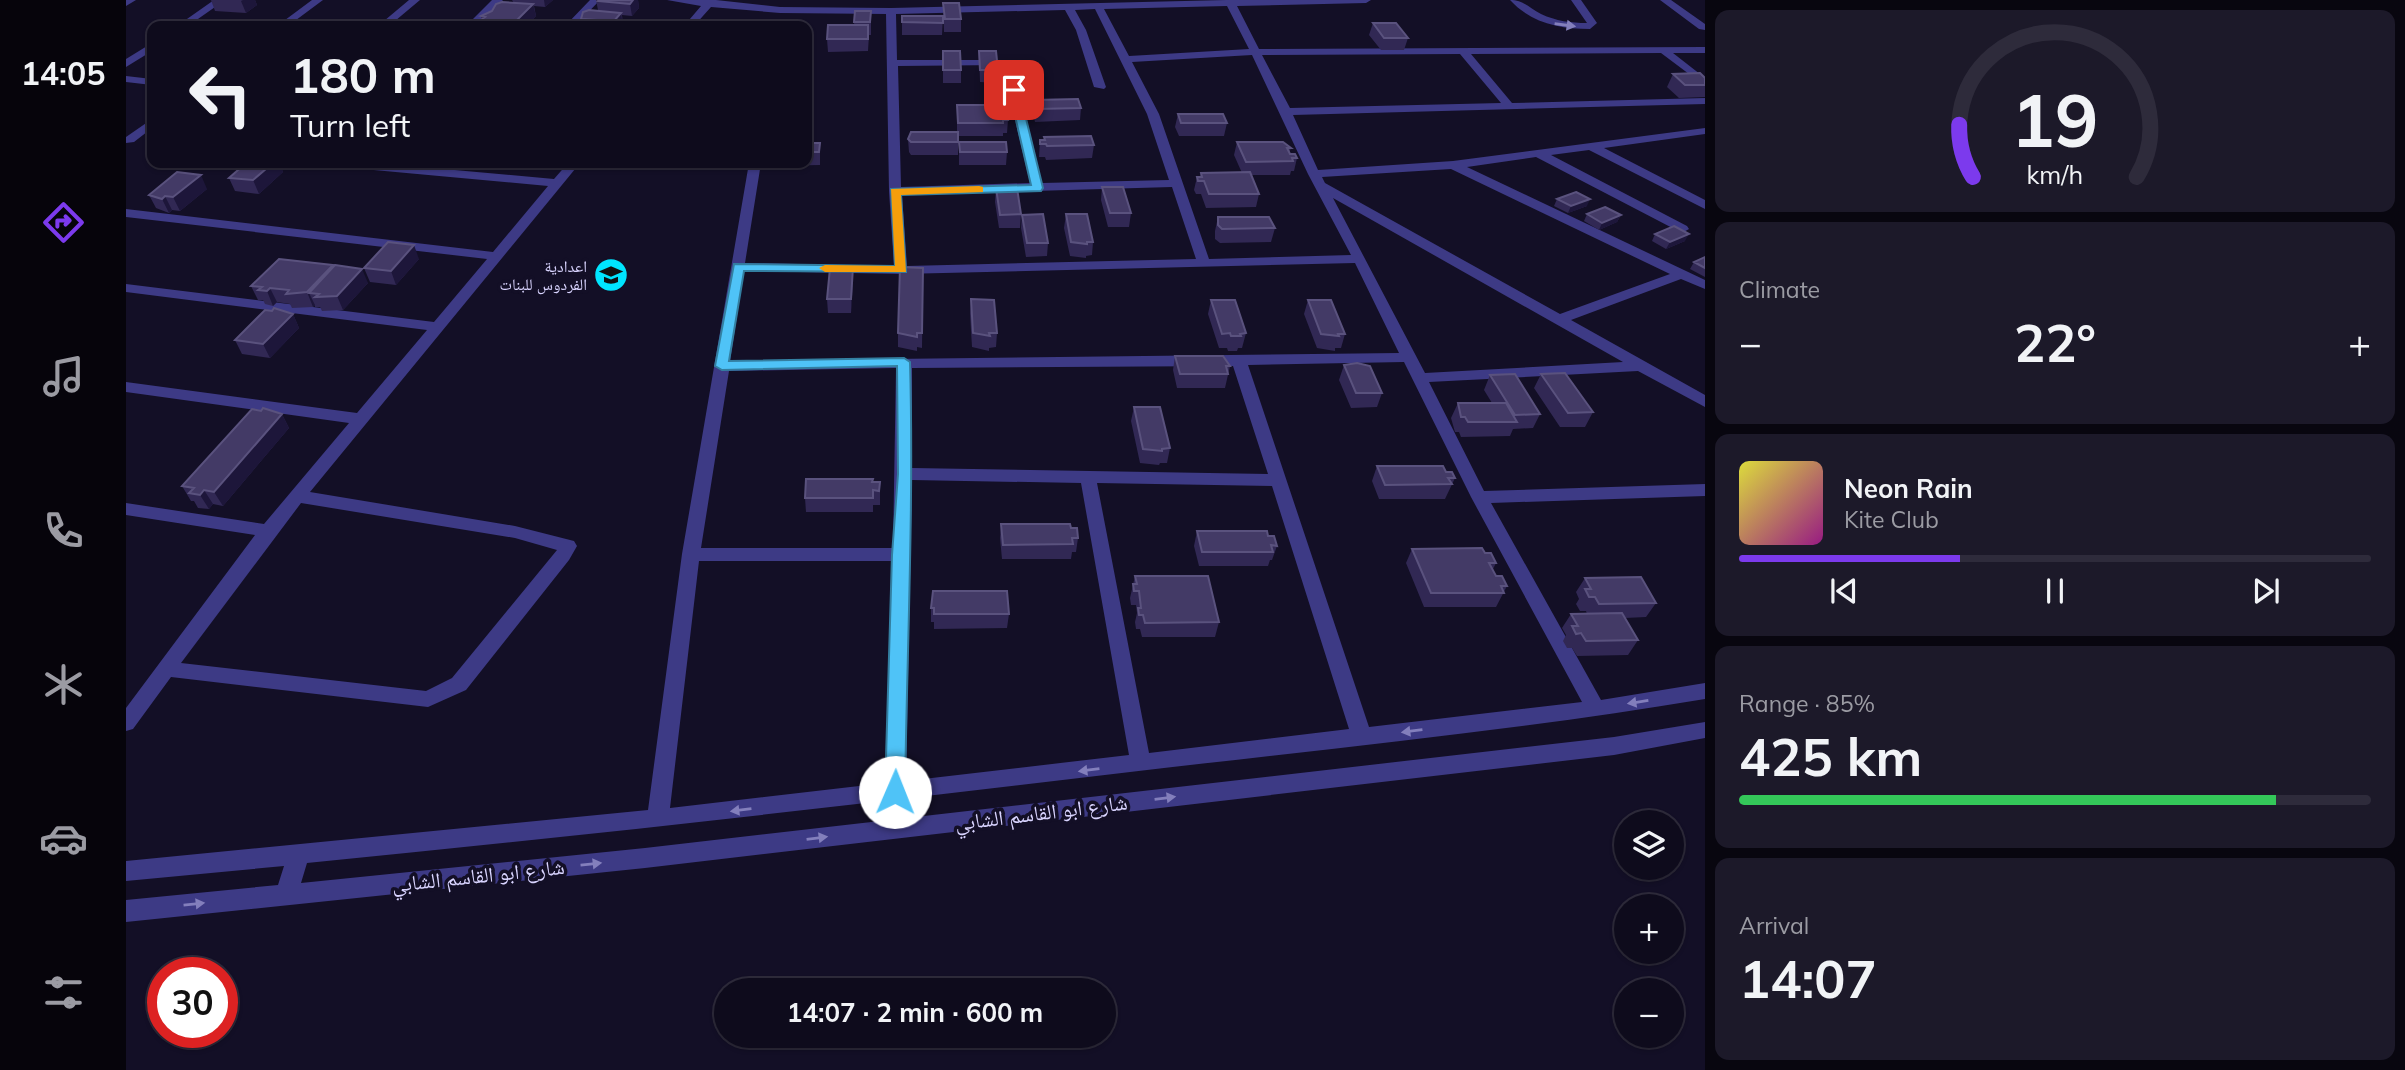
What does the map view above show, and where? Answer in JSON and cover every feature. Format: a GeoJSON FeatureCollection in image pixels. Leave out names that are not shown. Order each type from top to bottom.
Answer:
{"type":"FeatureCollection","features":[{"type":"Feature","properties":{"kind":"street"},"geometry":{"type":"LineString","coordinates":[[126,3],[131,0]]}},
{"type":"Feature","properties":{"kind":"street"},"geometry":{"type":"LineString","coordinates":[[189,21],[220,0]]}},
{"type":"Feature","properties":{"kind":"street"},"geometry":{"type":"LineString","coordinates":[[289,21],[318,0]]}},
{"type":"Feature","properties":{"kind":"street"},"geometry":{"type":"LineString","coordinates":[[389,21],[415,0]]}},
{"type":"Feature","properties":{"kind":"street"},"geometry":{"type":"LineString","coordinates":[[476,21],[498,0]]}},
{"type":"Feature","properties":{"kind":"street"},"geometry":{"type":"LineString","coordinates":[[575,21],[595,0]]}},
{"type":"Feature","properties":{"kind":"street"},"geometry":{"type":"LineString","coordinates":[[672,0],[709,2],[779,14],[1027,4],[1098,6],[1366,0]]}},
{"type":"Feature","properties":{"kind":"street"},"geometry":{"type":"LineString","coordinates":[[1515,0],[1548,22],[1567,27],[1590,26],[1592,23],[1576,0]]}},
{"type":"Feature","properties":{"kind":"street"},"geometry":{"type":"LineString","coordinates":[[1665,0],[1703,27]]}},
{"type":"Feature","properties":{"kind":"street"},"geometry":{"type":"LineString","coordinates":[[693,21],[709,2]]}},
{"type":"Feature","properties":{"kind":"street"},"geometry":{"type":"LineString","coordinates":[[1230,2],[1317,180],[1360,259],[1479,496],[1596,709]]}},
{"type":"Feature","properties":{"kind":"street"},"geometry":{"type":"LineString","coordinates":[[1068,6],[1081,30],[1100,88]]}},
{"type":"Feature","properties":{"kind":"street"},"geometry":{"type":"LineString","coordinates":[[1098,6],[1153,114],[1205,264]]}},
{"type":"Feature","properties":{"kind":"street"},"geometry":{"type":"LineString","coordinates":[[891,11],[895,191],[901,270]]}},
{"type":"Feature","properties":{"kind":"street"},"geometry":{"type":"LineString","coordinates":[[126,64],[147,49]]}},
{"type":"Feature","properties":{"kind":"street"},"geometry":{"type":"LineString","coordinates":[[1123,59],[1256,52],[1705,50]]}},
{"type":"Feature","properties":{"kind":"street"},"geometry":{"type":"LineString","coordinates":[[1464,52],[1510,107]]}},
{"type":"Feature","properties":{"kind":"street"},"geometry":{"type":"LineString","coordinates":[[1665,52],[1705,83]]}},
{"type":"Feature","properties":{"kind":"street"},"geometry":{"type":"LineString","coordinates":[[892,63],[1005,62],[1009,66],[1037,188]]}},
{"type":"Feature","properties":{"kind":"street"},"geometry":{"type":"LineString","coordinates":[[126,79],[147,81]]}},
{"type":"Feature","properties":{"kind":"street"},"geometry":{"type":"LineString","coordinates":[[1286,112],[1705,102]]}},
{"type":"Feature","properties":{"kind":"street"},"geometry":{"type":"LineString","coordinates":[[128,140],[147,126]]}},
{"type":"Feature","properties":{"kind":"street"},"geometry":{"type":"LineString","coordinates":[[1317,180],[1453,165],[1705,131]]}},
{"type":"Feature","properties":{"kind":"street"},"geometry":{"type":"LineString","coordinates":[[128,140],[147,142]]}},
{"type":"Feature","properties":{"kind":"street"},"geometry":{"type":"LineString","coordinates":[[1590,146],[1705,205]]}},
{"type":"Feature","properties":{"kind":"street"},"geometry":{"type":"LineString","coordinates":[[1537,153],[1682,229]]}},
{"type":"Feature","properties":{"kind":"street"},"geometry":{"type":"LineString","coordinates":[[1453,165],[1705,285]]}},
{"type":"Feature","properties":{"kind":"street"},"geometry":{"type":"LineString","coordinates":[[442,168],[555,183]]}},
{"type":"Feature","properties":{"kind":"street"},"geometry":{"type":"LineString","coordinates":[[126,723],[268,531],[569,168]]}},
{"type":"Feature","properties":{"kind":"street"},"geometry":{"type":"LineString","coordinates":[[659,819],[691,554],[754,168]]}},
{"type":"Feature","properties":{"kind":"street"},"geometry":{"type":"LineString","coordinates":[[1317,180],[1705,402]]}},
{"type":"Feature","properties":{"kind":"street"},"geometry":{"type":"LineString","coordinates":[[895,191],[1177,183]]}},
{"type":"Feature","properties":{"kind":"street"},"geometry":{"type":"LineString","coordinates":[[126,213],[494,256]]}},
{"type":"Feature","properties":{"kind":"street"},"geometry":{"type":"LineString","coordinates":[[738,267],[901,270],[1360,259]]}},
{"type":"Feature","properties":{"kind":"street"},"geometry":{"type":"LineString","coordinates":[[1561,320],[1682,274]]}},
{"type":"Feature","properties":{"kind":"street"},"geometry":{"type":"LineString","coordinates":[[126,288],[437,327]]}},
{"type":"Feature","properties":{"kind":"street"},"geometry":{"type":"LineString","coordinates":[[722,366],[904,362],[1240,363],[1409,357]]}},
{"type":"Feature","properties":{"kind":"street"},"geometry":{"type":"LineString","coordinates":[[895,792],[900,555],[906,474],[904,362]]}},
{"type":"Feature","properties":{"kind":"street"},"geometry":{"type":"LineString","coordinates":[[1240,363],[1362,737]]}},
{"type":"Feature","properties":{"kind":"street"},"geometry":{"type":"LineString","coordinates":[[1419,378],[1641,366]]}},
{"type":"Feature","properties":{"kind":"street"},"geometry":{"type":"LineString","coordinates":[[126,387],[361,419]]}},
{"type":"Feature","properties":{"kind":"street"},"geometry":{"type":"LineString","coordinates":[[906,474],[1280,480]]}},
{"type":"Feature","properties":{"kind":"street"},"geometry":{"type":"LineString","coordinates":[[1088,477],[1141,764]]}},
{"type":"Feature","properties":{"kind":"street"},"geometry":{"type":"LineString","coordinates":[[1479,496],[1705,490]]}},
{"type":"Feature","properties":{"kind":"street"},"geometry":{"type":"LineString","coordinates":[[166,669],[428,699],[459,684],[568,546],[515,532],[296,496]]}},
{"type":"Feature","properties":{"kind":"street"},"geometry":{"type":"LineString","coordinates":[[126,509],[268,531]]}},
{"type":"Feature","properties":{"kind":"street"},"geometry":{"type":"LineString","coordinates":[[691,554],[900,555]]}},
{"type":"Feature","properties":{"kind":"street","name":"شارع ابو القاسم الشابي"},"geometry":{"type":"LineString","coordinates":[[126,871],[659,819],[1596,709],[1705,691]]}},
{"type":"Feature","properties":{"kind":"street","name":"شارع ابو القاسم الشابي"},"geometry":{"type":"LineString","coordinates":[[126,911],[645,858],[1614,746],[1705,730]]}},
{"type":"Feature","properties":{"kind":"street"},"geometry":{"type":"LineString","coordinates":[[287,894],[298,854]]}},
{"type":"Feature","properties":{"kind":"building"},"geometry":{"type":"Polygon","coordinates":[[[599,0],[633,0],[630,4],[599,0]]]}},
{"type":"Feature","properties":{"kind":"building"},"geometry":{"type":"Polygon","coordinates":[[[943,3],[959,3],[961,19],[945,19],[943,3]]]}},
{"type":"Feature","properties":{"kind":"building"},"geometry":{"type":"Polygon","coordinates":[[[496,4],[533,4],[516,21],[479,21],[485,17],[481,16],[492,11],[496,4]]]}},
{"type":"Feature","properties":{"kind":"building"},"geometry":{"type":"Polygon","coordinates":[[[589,10],[621,13],[614,21],[581,19],[583,12],[589,10]]]}},
{"type":"Feature","properties":{"kind":"building"},"geometry":{"type":"Polygon","coordinates":[[[855,11],[871,11],[870,22],[854,22],[855,11]]]}},
{"type":"Feature","properties":{"kind":"building"},"geometry":{"type":"Polygon","coordinates":[[[902,16],[943,16],[943,23],[902,22],[902,16]]]}},
{"type":"Feature","properties":{"kind":"building"},"geometry":{"type":"Polygon","coordinates":[[[1373,23],[1396,23],[1408,38],[1384,38],[1373,23]]]}},
{"type":"Feature","properties":{"kind":"building"},"geometry":{"type":"Polygon","coordinates":[[[828,25],[868,25],[868,39],[827,39],[828,25]]]}},
{"type":"Feature","properties":{"kind":"building"},"geometry":{"type":"Polygon","coordinates":[[[943,51],[960,51],[961,70],[943,70],[943,51]]]}},
{"type":"Feature","properties":{"kind":"building"},"geometry":{"type":"Polygon","coordinates":[[[979,51],[996,51],[998,70],[980,70],[979,51]]]}},
{"type":"Feature","properties":{"kind":"building"},"geometry":{"type":"Polygon","coordinates":[[[1700,73],[1705,78],[1705,85],[1685,85],[1673,74],[1700,73]]]}},
{"type":"Feature","properties":{"kind":"building"},"geometry":{"type":"Polygon","coordinates":[[[1078,99],[1081,108],[1036,109],[1034,100],[1078,99]]]}},
{"type":"Feature","properties":{"kind":"building"},"geometry":{"type":"Polygon","coordinates":[[[957,105],[1002,105],[1003,116],[1007,116],[1008,120],[1003,120],[1003,123],[958,123],[957,105]]]}},
{"type":"Feature","properties":{"kind":"building"},"geometry":{"type":"Polygon","coordinates":[[[1178,114],[1223,114],[1227,123],[1181,123],[1178,114]]]}},
{"type":"Feature","properties":{"kind":"building"},"geometry":{"type":"Polygon","coordinates":[[[911,132],[958,132],[958,142],[911,142],[908,139],[911,132]]]}},
{"type":"Feature","properties":{"kind":"building"},"geometry":{"type":"Polygon","coordinates":[[[1091,136],[1094,145],[1040,144],[1040,140],[1045,140],[1044,137],[1091,136]]]}},
{"type":"Feature","properties":{"kind":"building"},"geometry":{"type":"Polygon","coordinates":[[[959,142],[1006,142],[1007,152],[960,152],[959,142]]]}},
{"type":"Feature","properties":{"kind":"building"},"geometry":{"type":"Polygon","coordinates":[[[1237,142],[1283,142],[1291,148],[1287,148],[1290,154],[1295,154],[1297,158],[1292,158],[1293,161],[1246,162],[1237,142]]]}},
{"type":"Feature","properties":{"kind":"building"},"geometry":{"type":"Polygon","coordinates":[[[812,143],[820,143],[819,152],[812,152],[812,143]]]}},
{"type":"Feature","properties":{"kind":"building"},"geometry":{"type":"Polygon","coordinates":[[[240,168],[267,168],[253,180],[229,178],[240,168]]]}},
{"type":"Feature","properties":{"kind":"building"},"geometry":{"type":"Polygon","coordinates":[[[177,172],[201,175],[173,197],[165,196],[162,199],[149,195],[177,172]]]}},
{"type":"Feature","properties":{"kind":"building"},"geometry":{"type":"Polygon","coordinates":[[[1250,172],[1259,194],[1209,194],[1204,181],[1198,181],[1197,177],[1202,177],[1201,173],[1250,172]]]}},
{"type":"Feature","properties":{"kind":"building"},"geometry":{"type":"Polygon","coordinates":[[[1102,187],[1123,187],[1131,213],[1110,213],[1102,187]]]}},
{"type":"Feature","properties":{"kind":"building"},"geometry":{"type":"Polygon","coordinates":[[[996,188],[1017,188],[1021,214],[1000,215],[996,188]]]}},
{"type":"Feature","properties":{"kind":"building"},"geometry":{"type":"Polygon","coordinates":[[[1576,192],[1590,199],[1571,206],[1557,199],[1576,192]]]}},
{"type":"Feature","properties":{"kind":"building"},"geometry":{"type":"Polygon","coordinates":[[[1605,207],[1621,215],[1602,223],[1587,214],[1605,207]]]}},
{"type":"Feature","properties":{"kind":"building"},"geometry":{"type":"Polygon","coordinates":[[[1043,214],[1048,243],[1027,243],[1022,215],[1043,214]]]}},
{"type":"Feature","properties":{"kind":"building"},"geometry":{"type":"Polygon","coordinates":[[[1066,214],[1087,214],[1093,242],[1071,242],[1066,214]]]}},
{"type":"Feature","properties":{"kind":"building"},"geometry":{"type":"Polygon","coordinates":[[[1218,217],[1269,217],[1275,228],[1222,229],[1218,225],[1218,217]]]}},
{"type":"Feature","properties":{"kind":"building"},"geometry":{"type":"Polygon","coordinates":[[[1674,226],[1689,234],[1670,242],[1655,234],[1674,226]]]}},
{"type":"Feature","properties":{"kind":"building"},"geometry":{"type":"Polygon","coordinates":[[[388,242],[414,245],[391,271],[364,268],[388,242]]]}},
{"type":"Feature","properties":{"kind":"building"},"geometry":{"type":"Polygon","coordinates":[[[1705,257],[1705,268],[1694,262],[1705,257]]]}},
{"type":"Feature","properties":{"kind":"building"},"geometry":{"type":"Polygon","coordinates":[[[279,259],[333,265],[307,292],[286,294],[289,290],[270,288],[267,291],[258,290],[262,287],[251,286],[279,259]]]}},
{"type":"Feature","properties":{"kind":"building"},"geometry":{"type":"Polygon","coordinates":[[[335,265],[362,269],[337,296],[315,297],[319,294],[309,293],[335,265]]]}},
{"type":"Feature","properties":{"kind":"building"},"geometry":{"type":"Polygon","coordinates":[[[853,267],[851,299],[827,299],[830,268],[853,267]]]}},
{"type":"Feature","properties":{"kind":"building"},"geometry":{"type":"Polygon","coordinates":[[[900,267],[923,268],[922,333],[917,333],[917,337],[898,333],[900,267]]]}},
{"type":"Feature","properties":{"kind":"building"},"geometry":{"type":"Polygon","coordinates":[[[971,299],[994,300],[997,333],[989,333],[990,336],[973,333],[971,299]]]}},
{"type":"Feature","properties":{"kind":"building"},"geometry":{"type":"Polygon","coordinates":[[[1211,300],[1235,300],[1246,333],[1240,334],[1241,336],[1222,334],[1211,300]]]}},
{"type":"Feature","properties":{"kind":"building"},"geometry":{"type":"Polygon","coordinates":[[[1308,300],[1331,300],[1345,334],[1321,334],[1308,300]]]}},
{"type":"Feature","properties":{"kind":"building"},"geometry":{"type":"Polygon","coordinates":[[[274,308],[293,314],[263,344],[235,340],[265,310],[272,311],[274,308]]]}},
{"type":"Feature","properties":{"kind":"building"},"geometry":{"type":"Polygon","coordinates":[[[1175,356],[1223,356],[1230,366],[1226,366],[1228,374],[1180,374],[1175,356]]]}},
{"type":"Feature","properties":{"kind":"building"},"geometry":{"type":"Polygon","coordinates":[[[1357,363],[1370,366],[1382,393],[1356,393],[1344,365],[1357,363]]]}},
{"type":"Feature","properties":{"kind":"building"},"geometry":{"type":"Polygon","coordinates":[[[1565,373],[1593,412],[1568,413],[1541,374],[1565,373]]]}},
{"type":"Feature","properties":{"kind":"building"},"geometry":{"type":"Polygon","coordinates":[[[1515,374],[1540,414],[1515,415],[1490,375],[1515,374]]]}},
{"type":"Feature","properties":{"kind":"building"},"geometry":{"type":"Polygon","coordinates":[[[1458,403],[1506,403],[1517,422],[1468,422],[1465,417],[1461,417],[1458,403]]]}},
{"type":"Feature","properties":{"kind":"building"},"geometry":{"type":"Polygon","coordinates":[[[1134,407],[1160,407],[1170,448],[1162,451],[1143,449],[1134,407]]]}},
{"type":"Feature","properties":{"kind":"building"},"geometry":{"type":"Polygon","coordinates":[[[263,408],[282,414],[214,492],[204,490],[200,495],[189,493],[194,488],[182,486],[252,409],[261,411],[263,408]]]}},
{"type":"Feature","properties":{"kind":"building"},"geometry":{"type":"Polygon","coordinates":[[[1377,466],[1443,466],[1446,472],[1452,472],[1455,478],[1448,478],[1452,484],[1385,485],[1377,466]]]}},
{"type":"Feature","properties":{"kind":"building"},"geometry":{"type":"Polygon","coordinates":[[[806,479],[873,479],[872,482],[880,482],[879,491],[873,490],[873,498],[805,498],[806,479]]]}},
{"type":"Feature","properties":{"kind":"building"},"geometry":{"type":"Polygon","coordinates":[[[1001,524],[1070,524],[1071,528],[1077,528],[1078,538],[1072,538],[1073,544],[1003,545],[1001,524]]]}},
{"type":"Feature","properties":{"kind":"building"},"geometry":{"type":"Polygon","coordinates":[[[1197,531],[1267,531],[1268,536],[1274,536],[1277,546],[1271,545],[1273,552],[1202,552],[1197,531]]]}},
{"type":"Feature","properties":{"kind":"building"},"geometry":{"type":"Polygon","coordinates":[[[1482,548],[1485,553],[1491,553],[1496,563],[1489,563],[1496,576],[1502,576],[1507,586],[1501,586],[1504,593],[1431,593],[1412,549],[1482,548]]]}},
{"type":"Feature","properties":{"kind":"building"},"geometry":{"type":"Polygon","coordinates":[[[1135,576],[1208,576],[1219,622],[1145,623],[1143,615],[1139,615],[1139,591],[1134,591],[1133,584],[1137,584],[1135,576]]]}},
{"type":"Feature","properties":{"kind":"building"},"geometry":{"type":"Polygon","coordinates":[[[1641,577],[1656,603],[1599,604],[1595,597],[1589,597],[1585,589],[1591,589],[1585,578],[1641,577]]]}},
{"type":"Feature","properties":{"kind":"building"},"geometry":{"type":"Polygon","coordinates":[[[933,591],[1007,591],[1009,614],[934,614],[934,608],[931,608],[933,591]]]}},
{"type":"Feature","properties":{"kind":"building"},"geometry":{"type":"Polygon","coordinates":[[[1622,613],[1638,640],[1586,641],[1581,633],[1576,634],[1572,626],[1578,626],[1571,614],[1622,613]]]}},
{"type":"Feature","properties":{"kind":"slow traffic"},"geometry":{"type":"LineString","coordinates":[[825,268],[901,270],[895,191],[979,189]]}},
{"type":"Feature","properties":{"kind":"place","name":"اعدادية الفردوس للبنات"},"geometry":{"type":"Point","coordinates":[611,275]}},
{"type":"Feature","properties":{"kind":"route"},"geometry":{"type":"LineString","coordinates":[[895,792],[900,555],[906,474],[904,362],[722,366],[738,267],[901,270],[895,191],[1037,188],[1014,90]]}}]}
